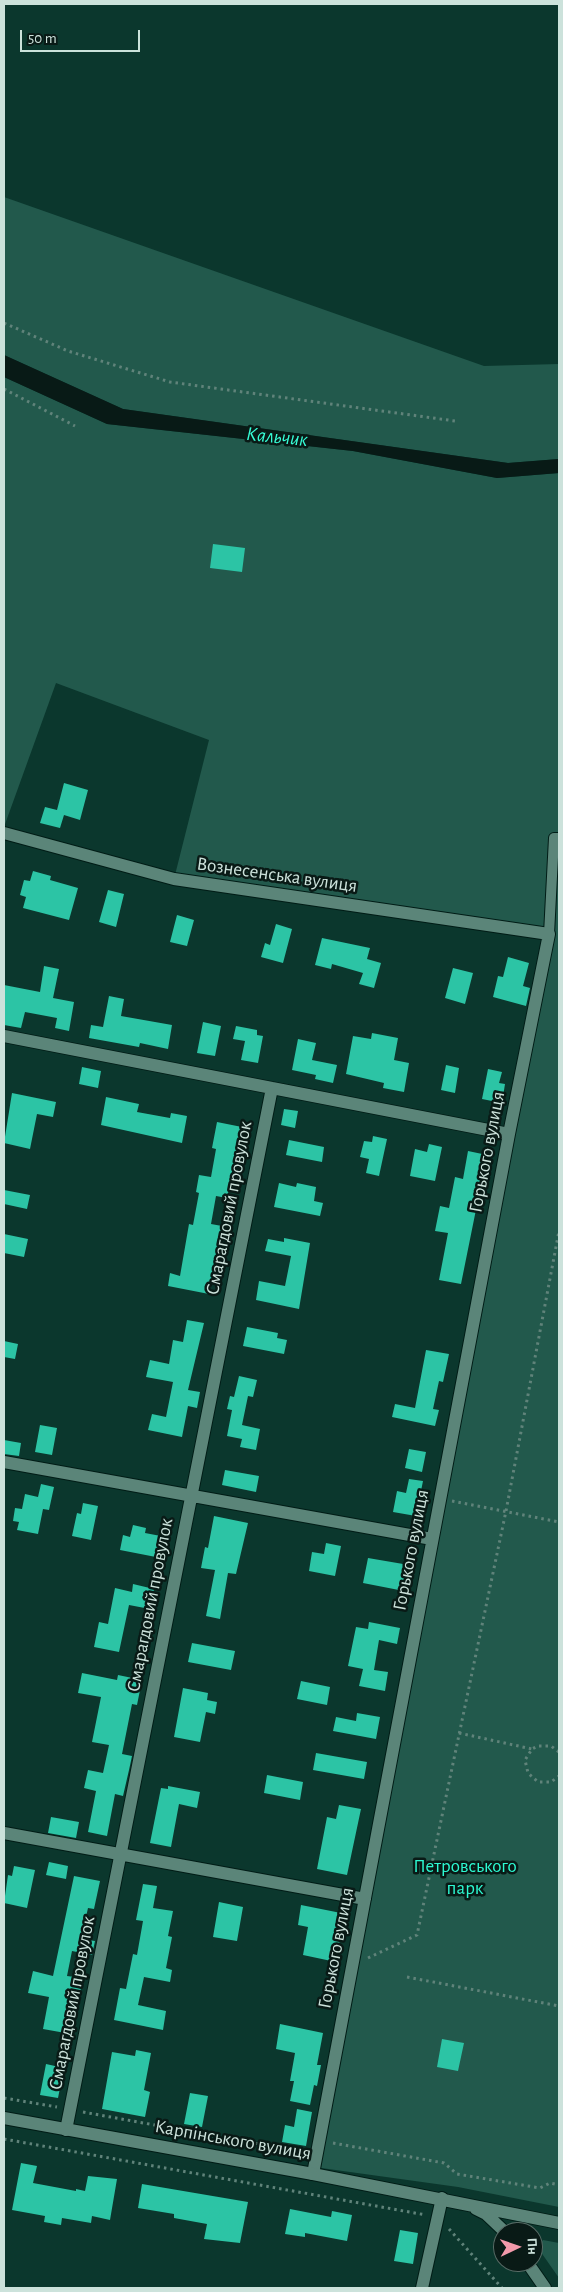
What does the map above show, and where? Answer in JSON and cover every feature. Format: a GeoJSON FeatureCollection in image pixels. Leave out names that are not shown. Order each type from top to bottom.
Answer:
{"type":"FeatureCollection","features":[{"type":"Feature","properties":{"kind":"street","name":"Вознесенська вулиця"},"geometry":{"type":"LineString","coordinates":[[4,833],[174,879],[549,934]]}},
{"type":"Feature","properties":{"kind":"street","name":"Горького вулиця"},"geometry":{"type":"LineString","coordinates":[[313,2174],[432,1538],[549,934]]}},
{"type":"Feature","properties":{"kind":"street"},"geometry":{"type":"LineString","coordinates":[[4,1036],[509,1134]]}},
{"type":"Feature","properties":{"kind":"street","name":"Смарагдовий провулок"},"geometry":{"type":"LineString","coordinates":[[66,2130],[272,1088]]}},
{"type":"Feature","properties":{"kind":"street"},"geometry":{"type":"LineString","coordinates":[[4,1462],[432,1538]]}},
{"type":"Feature","properties":{"kind":"street"},"geometry":{"type":"LineString","coordinates":[[4,1833],[365,1899]]}},
{"type":"Feature","properties":{"kind":"street","name":"Карпінського вулиця"},"geometry":{"type":"LineString","coordinates":[[4,2118],[454,2201]]}},
{"type":"Feature","properties":{"kind":"street"},"geometry":{"type":"LineString","coordinates":[[422,2288],[442,2198]]}},
{"type":"Feature","properties":{"kind":"street"},"geometry":{"type":"LineString","coordinates":[[454,2201],[559,2223]]}},
{"type":"Feature","properties":{"kind":"street"},"geometry":{"type":"LineString","coordinates":[[454,2201],[486,2214],[494,2222]]}},
{"type":"Feature","properties":{"kind":"street"},"geometry":{"type":"LineString","coordinates":[[534,2272],[545,2288]]}},
{"type":"Feature","properties":{"kind":"lane"},"geometry":{"type":"LineString","coordinates":[[549,934],[554,838],[559,838]]}},
{"type":"Feature","properties":{"kind":"path"},"geometry":{"type":"LineString","coordinates":[[4,323],[68,351],[170,382],[455,421]]}},
{"type":"Feature","properties":{"kind":"path"},"geometry":{"type":"LineString","coordinates":[[4,388],[75,426]]}},
{"type":"Feature","properties":{"kind":"path"},"geometry":{"type":"LineString","coordinates":[[352,1966],[417,1935],[506,1511],[559,1231]]}},
{"type":"Feature","properties":{"kind":"path"},"geometry":{"type":"LineString","coordinates":[[440,1499],[559,1522]]}},
{"type":"Feature","properties":{"kind":"path"},"geometry":{"type":"LineString","coordinates":[[459,1734],[532,1749],[544,1744],[551,1746],[559,1752]]}},
{"type":"Feature","properties":{"kind":"path"},"geometry":{"type":"LineString","coordinates":[[532,1749],[525,1760],[528,1773],[532,1778],[544,1783],[551,1782],[559,1776]]}},
{"type":"Feature","properties":{"kind":"path"},"geometry":{"type":"LineString","coordinates":[[407,1977],[559,2006]]}},
{"type":"Feature","properties":{"kind":"path"},"geometry":{"type":"LineString","coordinates":[[4,2098],[311,2154]]}},
{"type":"Feature","properties":{"kind":"path"},"geometry":{"type":"LineString","coordinates":[[4,2139],[437,2217],[502,2288]]}},
{"type":"Feature","properties":{"kind":"path"},"geometry":{"type":"LineString","coordinates":[[329,2151],[332,2143],[444,2163],[457,2174],[540,2188],[550,2184],[559,2185]]}},
{"type":"Feature","properties":{"kind":"green space"},"geometry":{"type":"Polygon","coordinates":[[[4,197],[484,366],[559,364],[559,459],[508,463],[123,409],[4,355],[4,197]]]}},
{"type":"Feature","properties":{"kind":"green space","name":"Петровського парк"},"geometry":{"type":"Polygon","coordinates":[[[4,377],[107,424],[353,451],[497,478],[559,473],[559,2207],[458,2187],[314,2167],[549,934],[174,879],[209,740],[56,683],[4,827],[4,377]]]}},
{"type":"Feature","properties":{"kind":"green space"},"geometry":{"type":"Polygon","coordinates":[[[543,2240],[559,2243],[559,2278],[543,2255],[543,2240]]]}},
{"type":"Feature","properties":{"kind":"water","name":"Кальчик"},"geometry":{"type":"Polygon","coordinates":[[[4,355],[123,409],[508,463],[559,459],[559,473],[497,478],[353,451],[107,424],[4,377],[4,355]]]}},
{"type":"Feature","properties":{"kind":"building"},"geometry":{"type":"Polygon","coordinates":[[[213,544],[245,548],[242,572],[210,568],[213,544]]]}},
{"type":"Feature","properties":{"kind":"building"},"geometry":{"type":"Polygon","coordinates":[[[64,783],[88,790],[80,820],[64,815],[60,828],[40,823],[45,807],[57,810],[64,783]]]}},
{"type":"Feature","properties":{"kind":"building"},"geometry":{"type":"Polygon","coordinates":[[[33,871],[51,876],[50,880],[78,888],[69,920],[23,908],[26,897],[20,895],[24,880],[30,881],[33,871]]]}},
{"type":"Feature","properties":{"kind":"building"},"geometry":{"type":"Polygon","coordinates":[[[108,890],[124,894],[116,927],[99,922],[108,890]]]}},
{"type":"Feature","properties":{"kind":"building"},"geometry":{"type":"Polygon","coordinates":[[[177,915],[194,920],[187,946],[170,942],[177,915]]]}},
{"type":"Feature","properties":{"kind":"building"},"geometry":{"type":"Polygon","coordinates":[[[276,924],[292,929],[283,963],[261,957],[265,943],[270,945],[276,924]]]}},
{"type":"Feature","properties":{"kind":"building"},"geometry":{"type":"Polygon","coordinates":[[[322,938],[370,948],[367,959],[381,963],[374,988],[359,984],[363,973],[332,964],[331,969],[315,965],[322,938]]]}},
{"type":"Feature","properties":{"kind":"building"},"geometry":{"type":"Polygon","coordinates":[[[508,957],[529,963],[523,986],[530,988],[526,1006],[493,997],[498,976],[503,977],[508,957]]]}},
{"type":"Feature","properties":{"kind":"building"},"geometry":{"type":"Polygon","coordinates":[[[44,966],[59,969],[53,998],[74,1002],[69,1031],[55,1028],[57,1018],[25,1012],[21,1028],[4,1025],[4,985],[40,992],[44,966]]]}},
{"type":"Feature","properties":{"kind":"building"},"geometry":{"type":"Polygon","coordinates":[[[453,968],[473,973],[465,1004],[445,998],[453,968]]]}},
{"type":"Feature","properties":{"kind":"building"},"geometry":{"type":"Polygon","coordinates":[[[109,996],[124,999],[121,1016],[172,1025],[168,1049],[140,1043],[139,1047],[89,1038],[91,1025],[103,1027],[109,996]]]}},
{"type":"Feature","properties":{"kind":"building"},"geometry":{"type":"Polygon","coordinates":[[[203,1022],[221,1026],[215,1056],[197,1053],[203,1022]]]}},
{"type":"Feature","properties":{"kind":"building"},"geometry":{"type":"Polygon","coordinates":[[[236,1026],[257,1030],[257,1035],[263,1036],[258,1063],[241,1060],[245,1041],[233,1039],[236,1026]]]}},
{"type":"Feature","properties":{"kind":"building"},"geometry":{"type":"Polygon","coordinates":[[[372,1033],[398,1038],[394,1060],[409,1063],[404,1092],[383,1088],[384,1083],[346,1074],[353,1036],[371,1039],[372,1033]]]}},
{"type":"Feature","properties":{"kind":"building"},"geometry":{"type":"Polygon","coordinates":[[[298,1039],[316,1043],[312,1060],[337,1065],[333,1083],[315,1079],[316,1075],[292,1070],[298,1039]]]}},
{"type":"Feature","properties":{"kind":"building"},"geometry":{"type":"Polygon","coordinates":[[[446,1065],[459,1068],[455,1093],[441,1090],[446,1065]]]}},
{"type":"Feature","properties":{"kind":"building"},"geometry":{"type":"Polygon","coordinates":[[[82,1067],[101,1071],[98,1088],[79,1084],[82,1067]]]}},
{"type":"Feature","properties":{"kind":"building"},"geometry":{"type":"Polygon","coordinates":[[[488,1069],[502,1072],[499,1083],[505,1084],[502,1103],[482,1099],[488,1069]]]}},
{"type":"Feature","properties":{"kind":"building"},"geometry":{"type":"Polygon","coordinates":[[[12,1093],[56,1102],[53,1117],[37,1114],[30,1149],[4,1143],[12,1093]]]}},
{"type":"Feature","properties":{"kind":"building"},"geometry":{"type":"Polygon","coordinates":[[[106,1097],[139,1104],[137,1112],[170,1118],[171,1113],[187,1116],[182,1143],[101,1125],[106,1097]]]}},
{"type":"Feature","properties":{"kind":"building"},"geometry":{"type":"Polygon","coordinates":[[[284,1109],[298,1111],[295,1128],[281,1125],[284,1109]]]}},
{"type":"Feature","properties":{"kind":"building"},"geometry":{"type":"Polygon","coordinates":[[[217,1122],[242,1127],[227,1198],[216,1196],[211,1224],[222,1226],[209,1294],[168,1286],[170,1273],[180,1276],[189,1224],[193,1225],[199,1193],[196,1192],[199,1175],[211,1177],[216,1149],[212,1148],[217,1122]]]}},
{"type":"Feature","properties":{"kind":"building"},"geometry":{"type":"Polygon","coordinates":[[[373,1136],[387,1139],[379,1176],[366,1173],[369,1159],[360,1157],[364,1141],[372,1142],[373,1136]]]}},
{"type":"Feature","properties":{"kind":"building"},"geometry":{"type":"Polygon","coordinates":[[[289,1140],[324,1147],[322,1162],[286,1155],[289,1140]]]}},
{"type":"Feature","properties":{"kind":"building"},"geometry":{"type":"Polygon","coordinates":[[[429,1144],[442,1147],[435,1181],[410,1176],[415,1149],[427,1152],[429,1144]]]}},
{"type":"Feature","properties":{"kind":"building"},"geometry":{"type":"Polygon","coordinates":[[[468,1151],[487,1155],[461,1284],[439,1280],[448,1233],[435,1231],[440,1206],[449,1208],[455,1177],[463,1179],[468,1151]]]}},
{"type":"Feature","properties":{"kind":"building"},"geometry":{"type":"Polygon","coordinates":[[[279,1183],[296,1187],[297,1183],[316,1187],[314,1201],[323,1203],[320,1216],[274,1207],[279,1183]]]}},
{"type":"Feature","properties":{"kind":"building"},"geometry":{"type":"Polygon","coordinates":[[[4,1190],[30,1195],[27,1209],[4,1204],[4,1190]]]}},
{"type":"Feature","properties":{"kind":"building"},"geometry":{"type":"Polygon","coordinates":[[[4,1234],[28,1239],[24,1257],[4,1253],[4,1234]]]}},
{"type":"Feature","properties":{"kind":"building"},"geometry":{"type":"Polygon","coordinates":[[[284,1238],[310,1243],[299,1309],[256,1300],[259,1281],[285,1286],[291,1256],[265,1251],[268,1239],[284,1242],[284,1238]]]}},
{"type":"Feature","properties":{"kind":"building"},"geometry":{"type":"Polygon","coordinates":[[[187,1320],[204,1323],[188,1390],[200,1392],[197,1408],[188,1406],[182,1437],[148,1430],[152,1414],[166,1417],[173,1382],[146,1377],[150,1360],[169,1364],[173,1340],[183,1342],[187,1320]]]}},
{"type":"Feature","properties":{"kind":"building"},"geometry":{"type":"Polygon","coordinates":[[[247,1327],[278,1333],[277,1338],[287,1340],[284,1354],[243,1346],[247,1327]]]}},
{"type":"Feature","properties":{"kind":"building"},"geometry":{"type":"Polygon","coordinates":[[[4,1341],[18,1344],[15,1359],[4,1357],[4,1341]]]}},
{"type":"Feature","properties":{"kind":"building"},"geometry":{"type":"Polygon","coordinates":[[[426,1350],[449,1354],[443,1382],[439,1381],[433,1409],[439,1410],[435,1426],[392,1417],[395,1404],[415,1408],[426,1350]]]}},
{"type":"Feature","properties":{"kind":"building"},"geometry":{"type":"Polygon","coordinates":[[[239,1376],[257,1380],[253,1397],[248,1396],[242,1425],[260,1429],[256,1450],[240,1447],[242,1439],[227,1436],[232,1410],[227,1409],[230,1396],[234,1397],[239,1376]]]}},
{"type":"Feature","properties":{"kind":"building"},"geometry":{"type":"Polygon","coordinates":[[[40,1425],[57,1428],[52,1455],[35,1452],[40,1425]]]}},
{"type":"Feature","properties":{"kind":"building"},"geometry":{"type":"Polygon","coordinates":[[[4,1440],[21,1443],[19,1456],[4,1454],[4,1440]]]}},
{"type":"Feature","properties":{"kind":"building"},"geometry":{"type":"Polygon","coordinates":[[[409,1449],[426,1452],[422,1472],[405,1468],[409,1449]]]}},
{"type":"Feature","properties":{"kind":"building"},"geometry":{"type":"Polygon","coordinates":[[[225,1470],[259,1476],[256,1492],[222,1485],[225,1470]]]}},
{"type":"Feature","properties":{"kind":"building"},"geometry":{"type":"Polygon","coordinates":[[[409,1479],[423,1481],[416,1516],[393,1512],[397,1491],[406,1493],[409,1479]]]}},
{"type":"Feature","properties":{"kind":"building"},"geometry":{"type":"Polygon","coordinates":[[[41,1484],[54,1487],[49,1510],[43,1509],[38,1534],[17,1530],[19,1522],[13,1521],[15,1508],[22,1509],[25,1494],[38,1497],[41,1484]]]}},
{"type":"Feature","properties":{"kind":"building"},"geometry":{"type":"Polygon","coordinates":[[[83,1503],[98,1506],[91,1540],[72,1536],[77,1513],[81,1514],[83,1503]]]}},
{"type":"Feature","properties":{"kind":"building"},"geometry":{"type":"Polygon","coordinates":[[[214,1516],[248,1523],[236,1574],[228,1573],[220,1619],[206,1616],[215,1570],[201,1568],[205,1547],[208,1548],[214,1516]]]}},
{"type":"Feature","properties":{"kind":"building"},"geometry":{"type":"Polygon","coordinates":[[[133,1525],[146,1528],[145,1533],[166,1537],[161,1558],[120,1550],[123,1535],[130,1537],[133,1525]]]}},
{"type":"Feature","properties":{"kind":"building"},"geometry":{"type":"Polygon","coordinates":[[[326,1543],[341,1546],[335,1576],[309,1571],[312,1552],[324,1554],[326,1543]]]}},
{"type":"Feature","properties":{"kind":"building"},"geometry":{"type":"Polygon","coordinates":[[[368,1558],[409,1565],[404,1591],[363,1583],[368,1558]]]}},
{"type":"Feature","properties":{"kind":"building"},"geometry":{"type":"Polygon","coordinates":[[[133,1584],[154,1589],[150,1609],[129,1605],[119,1652],[94,1647],[99,1622],[108,1624],[115,1588],[132,1592],[133,1584]]]}},
{"type":"Feature","properties":{"kind":"building"},"geometry":{"type":"Polygon","coordinates":[[[369,1622],[400,1628],[397,1644],[379,1640],[374,1670],[388,1672],[385,1691],[359,1686],[363,1669],[348,1666],[356,1627],[368,1629],[369,1622]]]}},
{"type":"Feature","properties":{"kind":"building"},"geometry":{"type":"Polygon","coordinates":[[[192,1643],[235,1651],[231,1670],[188,1662],[192,1643]]]}},
{"type":"Feature","properties":{"kind":"building"},"geometry":{"type":"Polygon","coordinates":[[[82,1673],[117,1680],[118,1675],[142,1680],[137,1705],[132,1704],[122,1754],[132,1756],[129,1770],[123,1796],[115,1794],[107,1836],[88,1832],[96,1791],[84,1788],[88,1770],[103,1773],[109,1745],[92,1742],[101,1697],[78,1693],[82,1673]]]}},
{"type":"Feature","properties":{"kind":"building"},"geometry":{"type":"Polygon","coordinates":[[[301,1681],[330,1687],[327,1705],[297,1699],[301,1681]]]}},
{"type":"Feature","properties":{"kind":"building"},"geometry":{"type":"Polygon","coordinates":[[[183,1688],[208,1693],[207,1700],[217,1702],[215,1714],[206,1712],[200,1742],[174,1737],[183,1688]]]}},
{"type":"Feature","properties":{"kind":"building"},"geometry":{"type":"Polygon","coordinates":[[[357,1713],[380,1717],[376,1739],[333,1731],[336,1717],[356,1721],[357,1713]]]}},
{"type":"Feature","properties":{"kind":"building"},"geometry":{"type":"Polygon","coordinates":[[[316,1753],[367,1762],[364,1779],[313,1770],[316,1753]]]}},
{"type":"Feature","properties":{"kind":"building"},"geometry":{"type":"Polygon","coordinates":[[[267,1775],[303,1782],[300,1800],[264,1793],[267,1775]]]}},
{"type":"Feature","properties":{"kind":"building"},"geometry":{"type":"Polygon","coordinates":[[[168,1786],[200,1792],[197,1808],[179,1804],[171,1847],[150,1843],[161,1788],[168,1789],[168,1786]]]}},
{"type":"Feature","properties":{"kind":"building"},"geometry":{"type":"Polygon","coordinates":[[[339,1805],[361,1809],[347,1875],[317,1869],[327,1817],[336,1819],[339,1805]]]}},
{"type":"Feature","properties":{"kind":"building"},"geometry":{"type":"Polygon","coordinates":[[[51,1817],[79,1822],[76,1838],[48,1833],[51,1817]]]}},
{"type":"Feature","properties":{"kind":"building"},"geometry":{"type":"Polygon","coordinates":[[[49,1862],[68,1866],[66,1879],[46,1875],[49,1862]]]}},
{"type":"Feature","properties":{"kind":"building"},"geometry":{"type":"Polygon","coordinates":[[[14,1866],[35,1870],[27,1908],[4,1903],[8,1875],[12,1876],[14,1866]]]}},
{"type":"Feature","properties":{"kind":"building"},"geometry":{"type":"Polygon","coordinates":[[[74,1876],[100,1881],[94,1909],[88,1908],[81,1939],[95,1941],[92,1955],[72,1951],[67,1976],[75,1977],[73,1986],[81,1988],[71,2034],[43,2029],[49,1997],[28,1993],[33,1971],[53,1976],[74,1876]]]}},
{"type":"Feature","properties":{"kind":"building"},"geometry":{"type":"Polygon","coordinates":[[[143,1884],[157,1886],[153,1908],[173,1911],[168,1936],[172,1937],[166,1968],[172,1970],[170,1982],[144,1977],[138,2005],[166,2011],[163,2030],[114,2020],[120,1988],[126,1989],[133,1954],[137,1955],[143,1921],[136,1920],[143,1884]]]}},
{"type":"Feature","properties":{"kind":"building"},"geometry":{"type":"Polygon","coordinates":[[[219,1902],[243,1907],[237,1941],[213,1937],[219,1902]]]}},
{"type":"Feature","properties":{"kind":"building"},"geometry":{"type":"Polygon","coordinates":[[[301,1905],[341,1913],[336,1938],[340,1939],[336,1962],[303,1955],[308,1927],[298,1925],[301,1905]]]}},
{"type":"Feature","properties":{"kind":"building"},"geometry":{"type":"Polygon","coordinates":[[[280,2024],[323,2033],[317,2065],[321,2065],[317,2086],[314,2085],[310,2105],[290,2101],[294,2081],[290,2081],[295,2053],[276,2049],[280,2024]]]}},
{"type":"Feature","properties":{"kind":"building"},"geometry":{"type":"Polygon","coordinates":[[[442,2039],[464,2043],[458,2071],[437,2067],[442,2039]]]}},
{"type":"Feature","properties":{"kind":"building"},"geometry":{"type":"Polygon","coordinates":[[[136,2050],[151,2053],[144,2090],[150,2092],[145,2117],[102,2109],[112,2052],[135,2056],[136,2050]]]}},
{"type":"Feature","properties":{"kind":"building"},"geometry":{"type":"Polygon","coordinates":[[[46,2064],[64,2068],[58,2098],[40,2095],[46,2064]]]}},
{"type":"Feature","properties":{"kind":"building"},"geometry":{"type":"Polygon","coordinates":[[[190,2093],[208,2096],[202,2127],[184,2124],[190,2093]]]}},
{"type":"Feature","properties":{"kind":"building"},"geometry":{"type":"Polygon","coordinates":[[[297,2109],[312,2112],[306,2146],[282,2142],[285,2125],[294,2127],[297,2109]]]}},
{"type":"Feature","properties":{"kind":"building"},"geometry":{"type":"Polygon","coordinates":[[[21,2163],[37,2166],[33,2183],[76,2191],[76,2189],[85,2191],[88,2176],[117,2179],[110,2220],[92,2216],[91,2223],[62,2218],[61,2225],[44,2222],[45,2216],[12,2210],[21,2163]]]}},
{"type":"Feature","properties":{"kind":"building"},"geometry":{"type":"Polygon","coordinates":[[[142,2184],[248,2202],[240,2243],[204,2239],[207,2224],[174,2218],[174,2214],[138,2208],[142,2184]]]}},
{"type":"Feature","properties":{"kind":"building"},"geometry":{"type":"Polygon","coordinates":[[[290,2209],[331,2217],[332,2211],[352,2215],[347,2241],[305,2233],[305,2237],[285,2234],[290,2209]]]}},
{"type":"Feature","properties":{"kind":"building"},"geometry":{"type":"Polygon","coordinates":[[[400,2230],[418,2233],[413,2264],[394,2261],[400,2230]]]}}]}
